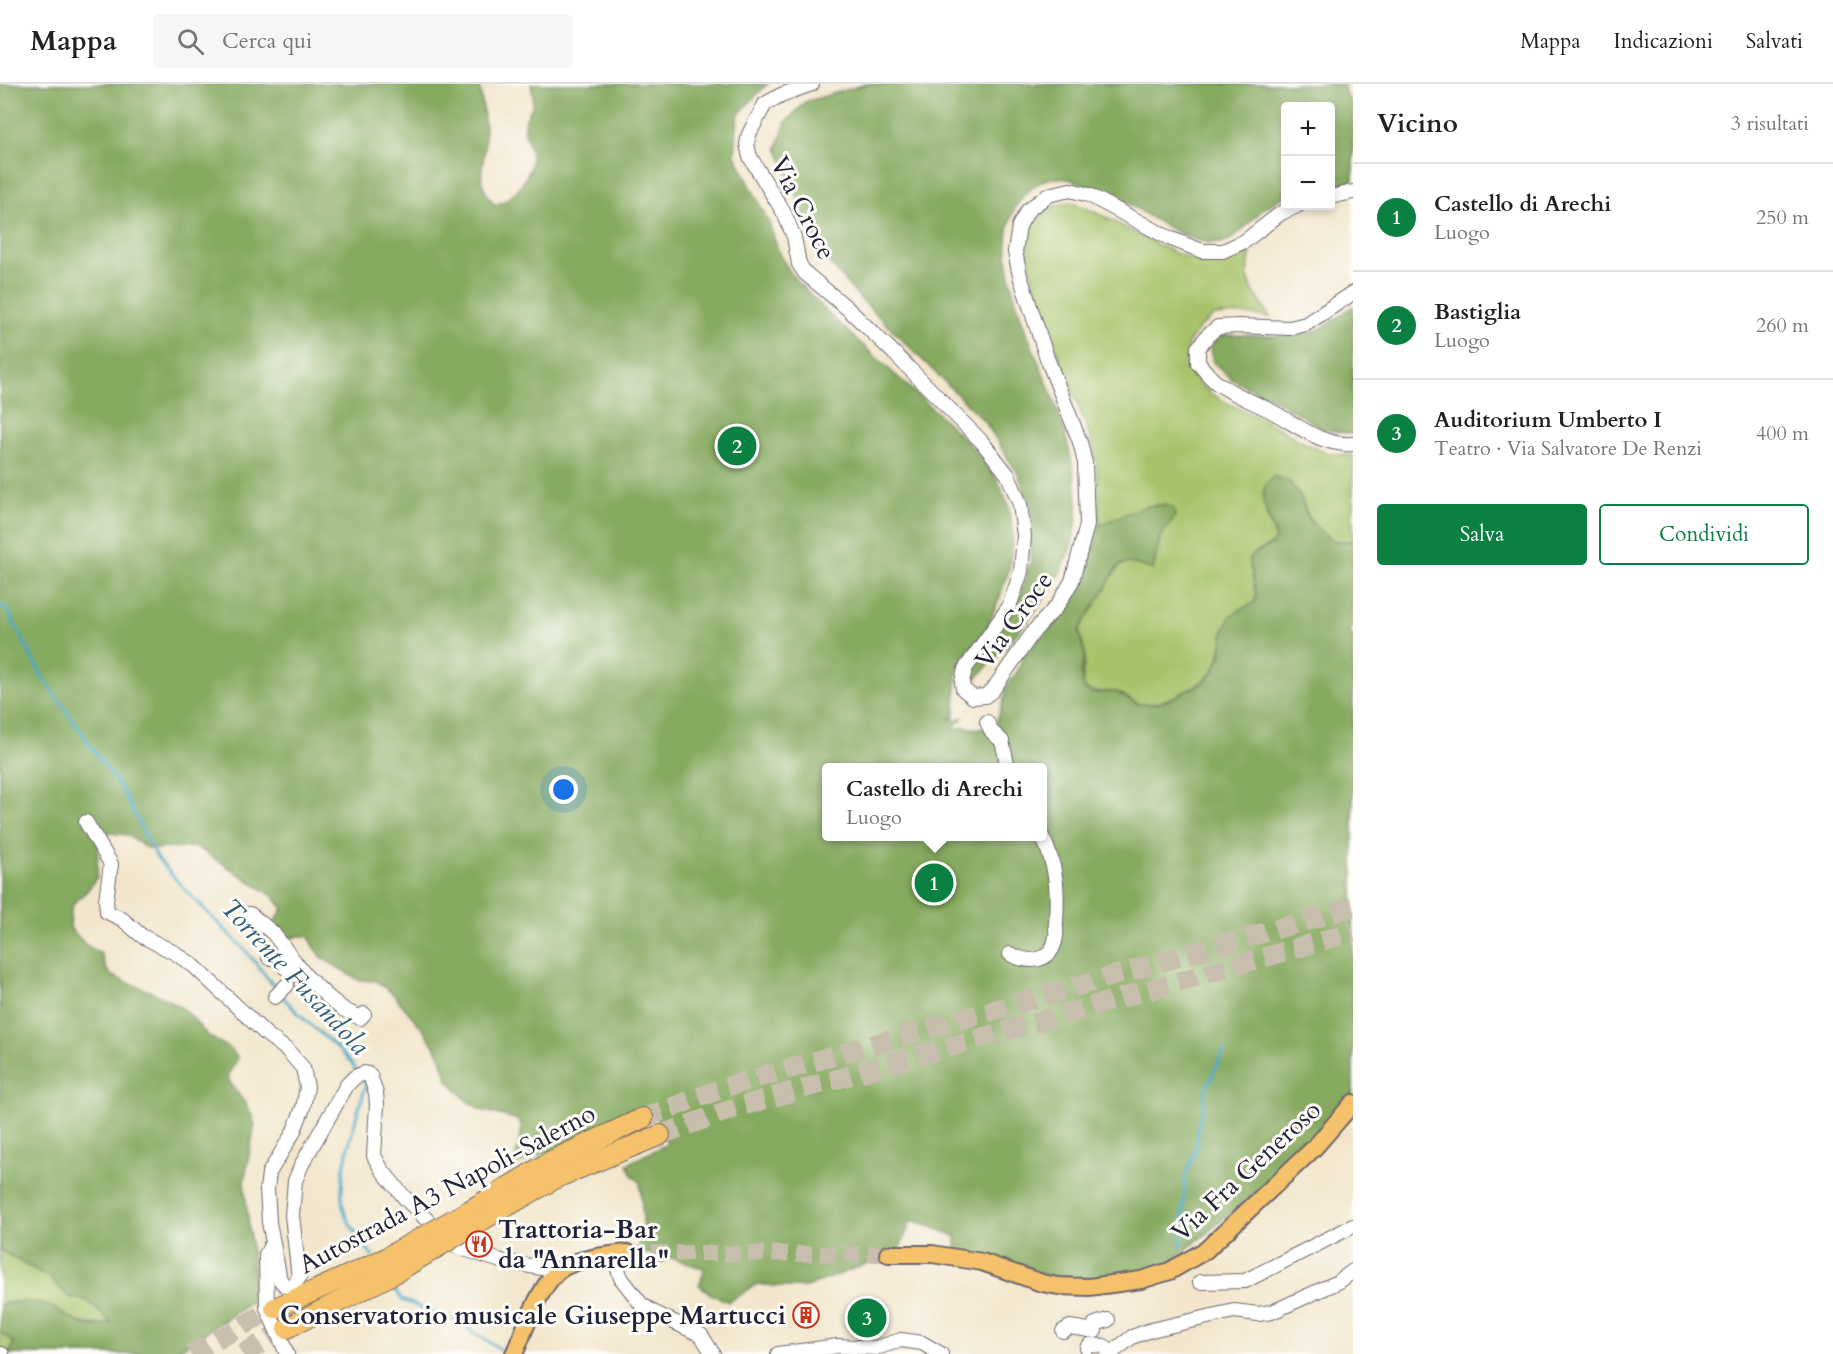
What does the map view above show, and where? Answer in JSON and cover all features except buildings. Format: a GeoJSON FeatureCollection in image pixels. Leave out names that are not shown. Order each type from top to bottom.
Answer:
{"type":"FeatureCollection","features":[{"type":"Feature","properties":{"kind":"highway","name":"Autostrada A3 Napoli-Salerno"},"geometry":{"type":"LineString","coordinates":[[275,1308],[475,1215],[618,1129],[643,1118]]}},
{"type":"Feature","properties":{"kind":"highway","name":"Autostrada A3 Napoli-Salerno"},"geometry":{"type":"LineString","coordinates":[[554,1169],[628,1148],[660,1135]]}},
{"type":"Feature","properties":{"kind":"highway","name":"Autostrada A3 Napoli-Salerno"},"geometry":{"type":"LineString","coordinates":[[287,1328],[393,1274],[475,1215]]}},
{"type":"Feature","properties":{"kind":"main road","name":"Via Fra Generoso"},"geometry":{"type":"LineString","coordinates":[[888,1254],[932,1254],[982,1262],[1042,1283],[1059,1286],[1089,1287],[1141,1281],[1170,1271],[1206,1250],[1315,1148],[1353,1103]]}},
{"type":"Feature","properties":{"kind":"main road"},"geometry":{"type":"LineString","coordinates":[[514,1354],[545,1286],[559,1271],[573,1264],[620,1254]]}},
{"type":"Feature","properties":{"kind":"street","name":"Via Croce"},"geometry":{"type":"LineString","coordinates":[[812,84],[781,95],[765,104],[748,134],[747,144],[750,157],[794,237],[799,264],[805,273],[894,352],[982,442],[1008,475],[1020,504],[1024,536],[1021,572],[1009,607],[965,669],[963,689],[973,698],[985,696],[992,691],[1034,631],[1057,606],[1072,581],[1088,525],[1085,463],[1080,442],[1047,358],[1018,268],[1015,252],[1018,226],[1028,210],[1048,195],[1070,190],[1089,195],[1169,238],[1202,251],[1224,251],[1245,241],[1288,210]]}},
{"type":"Feature","properties":{"kind":"street"},"geometry":{"type":"LineString","coordinates":[[1335,196],[1353,192]]}},
{"type":"Feature","properties":{"kind":"street"},"geometry":{"type":"LineString","coordinates":[[1353,293],[1306,324],[1290,328],[1218,327],[1198,348],[1198,363],[1215,382],[1273,412],[1301,430],[1325,440],[1353,444]]}},
{"type":"Feature","properties":{"kind":"street"},"geometry":{"type":"LineString","coordinates":[[987,722],[992,732],[1002,741],[1007,763]]}},
{"type":"Feature","properties":{"kind":"street"},"geometry":{"type":"LineString","coordinates":[[86,822],[111,864],[106,912],[122,919],[142,936],[194,966],[300,1064],[305,1072],[307,1087],[303,1107],[293,1132],[269,1173],[266,1197],[272,1244],[280,1280],[287,1287],[292,1287],[299,1278],[292,1215],[295,1181],[302,1164],[347,1085],[358,1076],[370,1075],[376,1093],[377,1127],[374,1156],[382,1170],[404,1197],[452,1245],[501,1261],[559,1271]]}},
{"type":"Feature","properties":{"kind":"street"},"geometry":{"type":"LineString","coordinates":[[1010,954],[1034,961],[1047,955],[1056,938],[1058,889],[1053,862],[1044,841]]}},
{"type":"Feature","properties":{"kind":"street"},"geometry":{"type":"LineString","coordinates":[[250,914],[282,942],[305,975],[327,996],[343,1009],[360,1018],[364,1014]]}},
{"type":"Feature","properties":{"kind":"street"},"geometry":{"type":"LineString","coordinates":[[269,958],[268,956],[272,956],[295,975],[287,955],[270,933],[271,931]]}},
{"type":"Feature","properties":{"kind":"street"},"geometry":{"type":"LineString","coordinates":[[275,997],[287,985]]}},
{"type":"Feature","properties":{"kind":"street"},"geometry":{"type":"LineString","coordinates":[[1340,1233],[1339,1228],[1353,1220]]}},
{"type":"Feature","properties":{"kind":"street"},"geometry":{"type":"LineString","coordinates":[[1200,1282],[1245,1281],[1353,1226]]}},
{"type":"Feature","properties":{"kind":"street"},"geometry":{"type":"LineString","coordinates":[[272,1244],[266,1255],[268,1311],[286,1354]]}},
{"type":"Feature","properties":{"kind":"street"},"geometry":{"type":"LineString","coordinates":[[620,1254],[621,1278],[641,1304],[701,1335],[713,1354]]}},
{"type":"Feature","properties":{"kind":"street"},"geometry":{"type":"LineString","coordinates":[[1087,1348],[1090,1345],[1104,1346],[1110,1354],[1132,1337],[1151,1330],[1234,1311],[1258,1314],[1272,1311],[1338,1282],[1353,1271]]}},
{"type":"Feature","properties":{"kind":"street"},"geometry":{"type":"LineString","coordinates":[[1063,1331],[1070,1327],[1095,1331],[1095,1324],[1108,1320]]}},
{"type":"Feature","properties":{"kind":"street"},"geometry":{"type":"LineString","coordinates":[[778,1354],[838,1346],[876,1348],[901,1340],[922,1343],[940,1354]]}},
{"type":"Feature","properties":{"kind":"green space"},"geometry":{"type":"Polygon","coordinates":[[[0,84],[479,84],[485,133],[481,174],[484,188],[495,205],[516,192],[529,170],[531,154],[524,126],[533,103],[531,84],[769,84],[738,115],[735,155],[769,223],[780,256],[795,279],[833,318],[974,449],[998,481],[1009,507],[1013,536],[1009,570],[986,630],[969,649],[957,671],[955,716],[947,720],[963,718],[951,729],[965,727],[980,729],[995,726],[1005,696],[1005,689],[1017,672],[1023,656],[1066,613],[1083,586],[1099,526],[1116,518],[1156,505],[1173,508],[1175,516],[1160,537],[1153,570],[1132,564],[1120,565],[1079,631],[1085,656],[1081,672],[1084,688],[1091,693],[1116,692],[1138,704],[1164,702],[1203,683],[1214,671],[1221,655],[1224,630],[1231,615],[1255,602],[1256,594],[1249,560],[1274,541],[1273,527],[1263,503],[1266,485],[1273,476],[1289,481],[1300,496],[1309,520],[1327,537],[1335,541],[1353,541],[1353,624],[1350,634],[1353,636],[1353,1093],[1336,1116],[1287,1168],[1167,1265],[1116,1279],[1072,1280],[1028,1272],[956,1254],[956,1236],[912,1220],[898,1252],[806,1287],[757,1284],[729,1302],[711,1294],[699,1285],[705,1269],[671,1258],[638,1252],[643,1220],[640,1182],[632,1175],[627,1164],[667,1144],[652,1107],[513,1167],[522,1126],[516,1119],[481,1110],[466,1100],[448,1080],[440,1055],[425,1032],[393,994],[376,981],[358,980],[321,957],[308,936],[291,939],[272,925],[283,909],[273,896],[197,847],[149,849],[128,835],[111,833],[103,836],[98,843],[97,877],[74,903],[71,910],[70,928],[86,945],[101,954],[106,969],[112,976],[179,1006],[206,1033],[228,1047],[238,1058],[229,1073],[229,1081],[249,1109],[255,1124],[244,1182],[255,1281],[252,1302],[173,1354],[4,1354],[12,1351],[13,1342],[0,1332],[0,1306],[20,1302],[37,1302],[90,1326],[111,1323],[87,1300],[69,1297],[50,1278],[0,1250],[0,84]]]}},
{"type":"Feature","properties":{"kind":"green space"},"geometry":{"type":"Polygon","coordinates":[[[866,84],[1344,84],[1344,90],[1353,107],[1353,181],[1335,186],[1335,102],[1281,102],[1281,198],[1266,207],[1229,240],[1217,243],[1203,242],[1187,237],[1118,197],[1066,179],[1048,179],[1037,184],[1017,205],[1008,230],[1007,260],[1013,291],[1023,323],[1065,433],[1077,498],[1076,526],[1071,548],[1050,589],[1022,627],[976,679],[971,673],[979,652],[1015,609],[1031,561],[1031,512],[1019,475],[985,422],[854,292],[820,251],[777,148],[786,122],[805,102],[866,84]]]}},
{"type":"Feature","properties":{"kind":"green space"},"geometry":{"type":"Polygon","coordinates":[[[1070,202],[1189,258],[1208,262],[1225,262],[1251,251],[1247,275],[1253,291],[1270,317],[1239,314],[1213,316],[1199,328],[1187,345],[1186,367],[1205,389],[1222,400],[1319,449],[1341,455],[1353,455],[1353,541],[1334,541],[1316,529],[1300,496],[1266,516],[1272,529],[1274,542],[1254,554],[1249,560],[1256,594],[1255,603],[1224,630],[1220,654],[1214,670],[1192,688],[1156,703],[1140,704],[1118,693],[1088,690],[1083,684],[1085,653],[1080,635],[1082,624],[1121,565],[1132,564],[1153,570],[1160,537],[1175,516],[1166,504],[1149,506],[1099,526],[1099,494],[1094,451],[1039,301],[1027,247],[1033,222],[1052,208],[1070,202]]]}},
{"type":"Feature","properties":{"kind":"green space"},"geometry":{"type":"Polygon","coordinates":[[[1353,306],[1353,434],[1323,429],[1281,403],[1233,380],[1213,362],[1210,349],[1217,337],[1301,335],[1329,324],[1353,306]]]}},
{"type":"Feature","properties":{"kind":"green space"},"geometry":{"type":"Polygon","coordinates":[[[0,1250],[50,1278],[69,1297],[87,1300],[111,1323],[102,1325],[78,1323],[41,1303],[7,1302],[0,1306],[0,1250]]]}},
{"type":"Feature","properties":{"kind":"green space"},"geometry":{"type":"Polygon","coordinates":[[[0,1332],[14,1342],[12,1351],[0,1354],[0,1332]]]}},
{"type":"Feature","properties":{"kind":"waterway","name":"Torrente Fusandola"},"geometry":{"type":"LineString","coordinates":[[0,604],[8,611],[40,673],[123,792],[157,858],[187,892],[246,951],[277,990]]}},
{"type":"Feature","properties":{"kind":"waterway","name":"Torrente Fusandola"},"geometry":{"type":"LineString","coordinates":[[283,997],[341,1052],[358,1073]]}},
{"type":"Feature","properties":{"kind":"waterway"},"geometry":{"type":"LineString","coordinates":[[1181,1247],[1185,1177],[1198,1144],[1197,1129],[1204,1106],[1204,1094],[1225,1048]]}},
{"type":"Feature","properties":{"kind":"waterway","name":"Torrente Fusandola"},"geometry":{"type":"LineString","coordinates":[[362,1078],[366,1085],[347,1152],[342,1189],[347,1218],[373,1257]]}},
{"type":"Feature","properties":{"kind":"waterway","name":"Torrente Fusandola"},"geometry":{"type":"LineString","coordinates":[[390,1282],[402,1300],[457,1322],[508,1354]]}},
{"type":"Feature","properties":{"kind":"tunnel"},"geometry":{"type":"LineString","coordinates":[[643,1118],[729,1086],[1353,907]]}},
{"type":"Feature","properties":{"kind":"tunnel"},"geometry":{"type":"LineString","coordinates":[[660,1135],[735,1108],[1353,932]]}},
{"type":"Feature","properties":{"kind":"tunnel"},"geometry":{"type":"LineString","coordinates":[[628,1253],[888,1254]]}},
{"type":"Feature","properties":{"kind":"tunnel"},"geometry":{"type":"LineString","coordinates":[[190,1354],[275,1308]]}},
{"type":"Feature","properties":{"kind":"tunnel"},"geometry":{"type":"LineString","coordinates":[[243,1354],[287,1328]]}},
{"type":"Feature","properties":{"kind":"place","name":"Bastiglia"},"geometry":{"type":"Point","coordinates":[737,446]}},
{"type":"Feature","properties":{"kind":"place","name":"Castello di Arechi"},"geometry":{"type":"Point","coordinates":[934,883]}},
{"type":"Feature","properties":{"kind":"place","name":"Trattoria-Bar da \"Annarella\""},"geometry":{"type":"Point","coordinates":[479,1244]}},
{"type":"Feature","properties":{"kind":"place","name":"Conservatorio musicale Giuseppe Martucci"},"geometry":{"type":"Point","coordinates":[806,1315]}},
{"type":"Feature","properties":{"kind":"place","name":"Auditorium Umberto I"},"geometry":{"type":"Point","coordinates":[867,1318]}}]}
